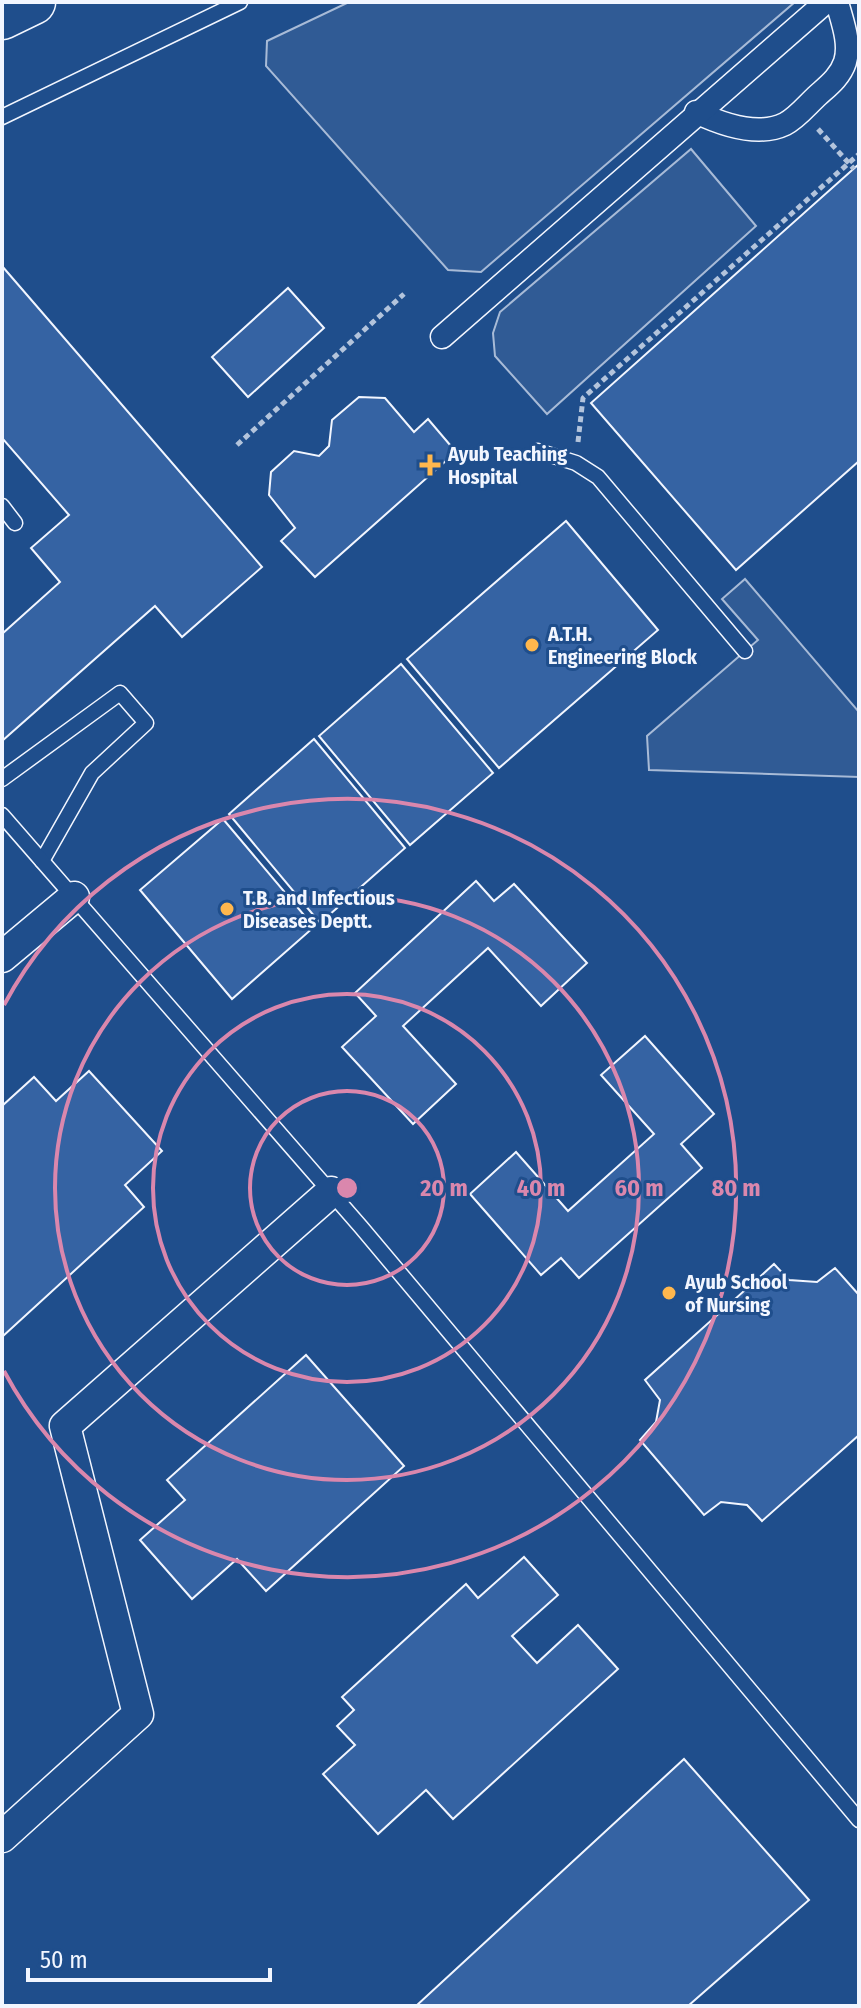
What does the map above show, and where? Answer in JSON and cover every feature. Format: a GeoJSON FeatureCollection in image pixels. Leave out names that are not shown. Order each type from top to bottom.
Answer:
{"type":"FeatureCollection","features":[{"type":"Feature","properties":{"kind":"highway"},"geometry":{"type":"LineString","coordinates":[[2,17],[33,2]]}},
{"type":"Feature","properties":{"kind":"street"},"geometry":{"type":"LineString","coordinates":[[442,337],[696,112],[826,2]]}},
{"type":"Feature","properties":{"kind":"street"},"geometry":{"type":"LineString","coordinates":[[696,112],[719,123],[764,129],[786,124],[836,79],[845,62],[846,35],[837,2]]}},
{"type":"Feature","properties":{"kind":"street"},"geometry":{"type":"LineString","coordinates":[[2,957],[74,897]]}},
{"type":"Feature","properties":{"kind":"street"},"geometry":{"type":"LineString","coordinates":[[2,1837],[138,1714],[65,1426],[331,1192]]}},
{"type":"Feature","properties":{"kind":"lane"},"geometry":{"type":"LineString","coordinates":[[2,117],[240,2]]}},
{"type":"Feature","properties":{"kind":"lane"},"geometry":{"type":"LineString","coordinates":[[538,451],[576,463],[598,477],[745,651]]}},
{"type":"Feature","properties":{"kind":"lane"},"geometry":{"type":"LineString","coordinates":[[2,506],[15,523]]}},
{"type":"Feature","properties":{"kind":"lane"},"geometry":{"type":"LineString","coordinates":[[2,779],[120,693],[146,723],[105,760],[80,789],[42,861]]}},
{"type":"Feature","properties":{"kind":"lane"},"geometry":{"type":"LineString","coordinates":[[2,815],[331,1192],[859,1820]]}},
{"type":"Feature","properties":{"kind":"path"},"geometry":{"type":"LineString","coordinates":[[801,110],[854,169]]}},
{"type":"Feature","properties":{"kind":"path"},"geometry":{"type":"LineString","coordinates":[[576,463],[583,398],[859,154]]}},
{"type":"Feature","properties":{"kind":"path"},"geometry":{"type":"LineString","coordinates":[[237,445],[404,294]]}},
{"type":"Feature","properties":{"kind":"shaded area"},"geometry":{"type":"Polygon","coordinates":[[[349,2],[795,2],[481,272],[448,270],[266,66],[267,41],[349,2]]]}},
{"type":"Feature","properties":{"kind":"shaded area"},"geometry":{"type":"Polygon","coordinates":[[[691,149],[756,226],[547,414],[495,356],[493,333],[500,312],[691,149]]]}},
{"type":"Feature","properties":{"kind":"shaded area"},"geometry":{"type":"Polygon","coordinates":[[[745,579],[859,712],[859,777],[649,770],[647,736],[758,640],[722,599],[745,579]]]}},
{"type":"Feature","properties":{"kind":"building"},"geometry":{"type":"Polygon","coordinates":[[[859,164],[859,461],[736,570],[591,403],[859,164]]]}},
{"type":"Feature","properties":{"kind":"building"},"geometry":{"type":"Polygon","coordinates":[[[2,266],[262,567],[182,637],[155,606],[2,741],[2,634],[60,582],[31,548],[69,515],[2,438],[2,266]]]}},
{"type":"Feature","properties":{"kind":"building"},"geometry":{"type":"Polygon","coordinates":[[[288,288],[324,328],[248,397],[212,357],[288,288]]]}},
{"type":"Feature","properties":{"kind":"building"},"geometry":{"type":"Polygon","coordinates":[[[359,397],[385,398],[414,432],[428,419],[456,452],[315,577],[281,541],[295,528],[269,495],[271,472],[294,451],[319,456],[329,446],[332,420],[359,397]]]}},
{"type":"Feature","properties":{"kind":"building","name":"A.T.H. Engineering Block"},"geometry":{"type":"Polygon","coordinates":[[[566,521],[658,630],[499,768],[407,659],[566,521]]]}},
{"type":"Feature","properties":{"kind":"building"},"geometry":{"type":"Polygon","coordinates":[[[401,664],[493,773],[410,845],[319,736],[401,664]]]}},
{"type":"Feature","properties":{"kind":"building"},"geometry":{"type":"Polygon","coordinates":[[[314,739],[405,848],[320,923],[229,814],[314,739]]]}},
{"type":"Feature","properties":{"kind":"building","name":"T.B. and Infectious Diseases Deptt."},"geometry":{"type":"Polygon","coordinates":[[[223,819],[314,927],[232,999],[140,890],[223,819]]]}},
{"type":"Feature","properties":{"kind":"building"},"geometry":{"type":"Polygon","coordinates":[[[476,881],[494,901],[514,884],[587,963],[541,1006],[488,948],[403,1026],[456,1084],[413,1124],[342,1047],[376,1016],[355,993],[476,881]]]}},
{"type":"Feature","properties":{"kind":"building"},"geometry":{"type":"Polygon","coordinates":[[[645,1036],[714,1114],[681,1144],[702,1168],[579,1278],[561,1258],[541,1275],[470,1194],[516,1152],[568,1211],[654,1134],[601,1075],[645,1036]]]}},
{"type":"Feature","properties":{"kind":"building"},"geometry":{"type":"Polygon","coordinates":[[[89,1071],[162,1151],[125,1185],[144,1207],[2,1337],[2,1106],[34,1077],[56,1101],[89,1071]]]}},
{"type":"Feature","properties":{"kind":"building"},"geometry":{"type":"Polygon","coordinates":[[[774,1264],[789,1280],[817,1282],[835,1268],[859,1295],[859,1435],[762,1521],[747,1505],[721,1502],[704,1515],[640,1440],[656,1422],[660,1400],[645,1380],[774,1264]]]}},
{"type":"Feature","properties":{"kind":"building"},"geometry":{"type":"Polygon","coordinates":[[[306,1355],[404,1466],[266,1591],[237,1559],[192,1599],[140,1540],[185,1500],[167,1480],[306,1355]]]}},
{"type":"Feature","properties":{"kind":"building"},"geometry":{"type":"Polygon","coordinates":[[[524,1557],[558,1595],[512,1636],[537,1663],[578,1625],[618,1669],[453,1819],[426,1790],[378,1834],[323,1774],[355,1745],[337,1726],[354,1710],[342,1697],[466,1584],[478,1598],[524,1557]]]}},
{"type":"Feature","properties":{"kind":"building"},"geometry":{"type":"Polygon","coordinates":[[[684,1759],[809,1900],[688,2006],[416,2006],[684,1759]]]}},
{"type":"Feature","properties":{"kind":"place","name":"Ayub Teaching Hospital"},"geometry":{"type":"Point","coordinates":[430,465]}},
{"type":"Feature","properties":{"kind":"place","name":"A.T.H. Engineering Block"},"geometry":{"type":"Point","coordinates":[532,645]}},
{"type":"Feature","properties":{"kind":"place","name":"T.B. and Infectious Diseases Deptt."},"geometry":{"type":"Point","coordinates":[227,909]}},
{"type":"Feature","properties":{"kind":"place","name":"Ayub School of Nursing"},"geometry":{"type":"Point","coordinates":[669,1293]}}]}
